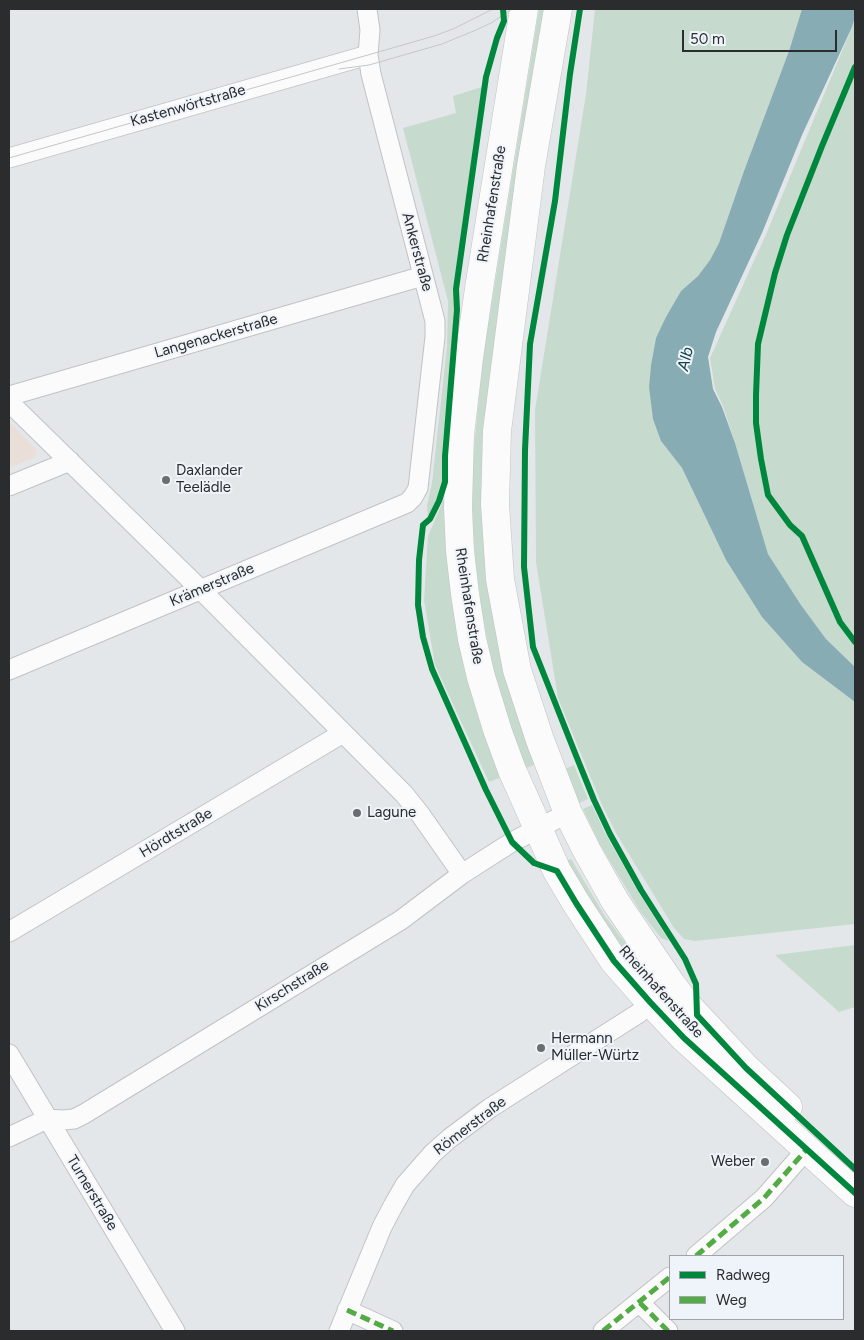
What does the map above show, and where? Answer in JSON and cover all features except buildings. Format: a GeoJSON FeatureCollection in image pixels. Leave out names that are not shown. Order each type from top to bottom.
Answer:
{"type":"FeatureCollection","features":[{"type":"Feature","properties":{"kind":"main road","name":"Rheinhafenstraße"},"geometry":{"type":"LineString","coordinates":[[524,9],[469,358],[460,435],[458,508],[460,551],[472,639],[481,677],[512,770],[557,871],[614,962],[684,1038],[855,1192]]}},
{"type":"Feature","properties":{"kind":"main road","name":"Rheinhafenstraße"},"geometry":{"type":"LineString","coordinates":[[558,9],[531,166],[497,430],[495,504],[500,579],[518,670],[540,740],[568,813],[580,838],[616,901],[672,984],[689,1007],[746,1068],[855,1169]]}},
{"type":"Feature","properties":{"kind":"street","name":"Ankerstraße"},"geometry":{"type":"LineString","coordinates":[[367,9],[370,30],[368,55],[371,74],[434,314],[435,337],[418,488],[414,497]]}},
{"type":"Feature","properties":{"kind":"street","name":"Kastenwörtstraße"},"geometry":{"type":"LineString","coordinates":[[9,158],[368,55]]}},
{"type":"Feature","properties":{"kind":"street","name":"Langenackerstraße"},"geometry":{"type":"LineString","coordinates":[[9,396],[423,276]]}},
{"type":"Feature","properties":{"kind":"street"},"geometry":{"type":"LineString","coordinates":[[9,402],[201,590],[404,794],[462,874]]}},
{"type":"Feature","properties":{"kind":"street"},"geometry":{"type":"LineString","coordinates":[[9,486],[70,461]]}},
{"type":"Feature","properties":{"kind":"street","name":"Krämerstraße"},"geometry":{"type":"LineString","coordinates":[[9,670],[406,503],[414,497]]}},
{"type":"Feature","properties":{"kind":"street","name":"Hördtstraße"},"geometry":{"type":"LineString","coordinates":[[9,932],[343,733]]}},
{"type":"Feature","properties":{"kind":"street","name":"Kirschstraße"},"geometry":{"type":"LineString","coordinates":[[9,1137],[47,1119],[74,1119],[84,1114],[401,920],[462,874],[512,842],[568,813]]}},
{"type":"Feature","properties":{"kind":"street","name":"Römerstraße"},"geometry":{"type":"LineString","coordinates":[[340,1331],[382,1227],[405,1185],[433,1153],[490,1108],[639,1013],[650,1002]]}},
{"type":"Feature","properties":{"kind":"street","name":"Turnerstraße"},"geometry":{"type":"LineString","coordinates":[[9,1054],[176,1331]]}},
{"type":"Feature","properties":{"kind":"street"},"geometry":{"type":"LineString","coordinates":[[697,1255],[764,1198],[807,1149]]}},
{"type":"Feature","properties":{"kind":"street"},"geometry":{"type":"LineString","coordinates":[[603,1331],[669,1278]]}},
{"type":"Feature","properties":{"kind":"street"},"geometry":{"type":"LineString","coordinates":[[640,1303],[668,1331]]}},
{"type":"Feature","properties":{"kind":"street"},"geometry":{"type":"LineString","coordinates":[[347,1310],[393,1331]]}},
{"type":"Feature","properties":{"kind":"shaded area"},"geometry":{"type":"Polygon","coordinates":[[[9,422],[37,450],[35,457],[9,468],[9,422]]]}},
{"type":"Feature","properties":{"kind":"green space"},"geometry":{"type":"Polygon","coordinates":[[[539,9],[544,9],[519,158],[488,434],[539,763],[523,769],[499,694],[481,607],[473,530],[472,493],[473,459],[483,357],[539,9]]]}},
{"type":"Feature","properties":{"kind":"green space"},"geometry":{"type":"Polygon","coordinates":[[[595,9],[802,9],[789,51],[719,243],[710,260],[698,276],[681,291],[656,338],[649,387],[661,441],[682,468],[726,560],[762,617],[802,662],[855,702],[855,924],[695,941],[684,939],[674,928],[616,833],[602,805],[558,698],[536,562],[535,410],[586,94],[595,9]]]}},
{"type":"Feature","properties":{"kind":"green space"},"geometry":{"type":"Polygon","coordinates":[[[855,17],[855,667],[826,639],[768,554],[735,443],[723,406],[715,389],[710,358],[767,232],[855,17]]]}},
{"type":"Feature","properties":{"kind":"green space"},"geometry":{"type":"Polygon","coordinates":[[[485,86],[455,289],[453,344],[442,450],[443,483],[430,518],[428,518],[427,506],[432,483],[447,346],[448,301],[403,128],[456,113],[453,96],[485,86]]]}},
{"type":"Feature","properties":{"kind":"green space"},"geometry":{"type":"Polygon","coordinates":[[[449,487],[502,777],[489,782],[435,665],[424,600],[428,536],[449,487]]]}},
{"type":"Feature","properties":{"kind":"green space"},"geometry":{"type":"Polygon","coordinates":[[[574,765],[588,799],[579,803],[565,769],[574,765]]]}},
{"type":"Feature","properties":{"kind":"green space"},"geometry":{"type":"Polygon","coordinates":[[[592,805],[604,831],[638,892],[668,941],[661,938],[640,911],[600,845],[583,809],[592,805]]]}},
{"type":"Feature","properties":{"kind":"green space"},"geometry":{"type":"Polygon","coordinates":[[[571,859],[605,916],[697,1038],[626,955],[595,913],[566,861],[571,859]]]}},
{"type":"Feature","properties":{"kind":"green space"},"geometry":{"type":"Polygon","coordinates":[[[855,945],[855,1007],[839,1012],[775,955],[855,945]]]}},
{"type":"Feature","properties":{"kind":"water","name":"Alb"},"geometry":{"type":"Polygon","coordinates":[[[802,9],[855,9],[855,17],[802,135],[762,233],[716,332],[708,357],[713,389],[722,407],[735,443],[768,554],[826,639],[855,667],[855,702],[802,662],[762,617],[726,560],[682,468],[661,441],[653,419],[649,387],[656,338],[681,291],[698,276],[710,260],[719,243],[789,51],[802,9]]]}},
{"type":"Feature","properties":{"kind":"tram line"},"geometry":{"type":"LineString","coordinates":[[9,158],[434,36],[453,29],[493,9]]}},
{"type":"Feature","properties":{"kind":"tram line"},"geometry":{"type":"LineString","coordinates":[[339,69],[369,65],[442,44],[491,23],[512,9]]}},
{"type":"Feature","properties":{"kind":"marked path"},"geometry":{"type":"LineString","coordinates":[[697,1255],[764,1198],[807,1149]]}},
{"type":"Feature","properties":{"kind":"marked path"},"geometry":{"type":"LineString","coordinates":[[603,1331],[669,1278]]}},
{"type":"Feature","properties":{"kind":"marked path"},"geometry":{"type":"LineString","coordinates":[[640,1303],[668,1331]]}},
{"type":"Feature","properties":{"kind":"marked path"},"geometry":{"type":"LineString","coordinates":[[347,1310],[393,1331]]}},
{"type":"Feature","properties":{"kind":"cycle path"},"geometry":{"type":"LineString","coordinates":[[503,9],[504,21],[486,77],[456,289],[457,310],[445,456],[445,482],[439,501],[430,519],[423,525],[419,560],[418,605],[423,637],[432,669],[486,790],[512,842],[534,863],[557,871],[614,961],[684,1038],[855,1193]]}},
{"type":"Feature","properties":{"kind":"cycle path"},"geometry":{"type":"LineString","coordinates":[[580,9],[570,74],[555,201],[530,344],[525,450],[524,567],[533,647],[594,800],[610,834],[641,890],[685,959],[696,984],[697,1015],[746,1068],[855,1169]]}},
{"type":"Feature","properties":{"kind":"cycle path"},"geometry":{"type":"LineString","coordinates":[[855,67],[787,235],[775,273],[758,344],[756,395],[756,423],[768,495],[790,525],[802,536],[840,622],[855,642]]}},
{"type":"Feature","properties":{"kind":"place","name":"Daxlander Teelädle"},"geometry":{"type":"Point","coordinates":[166,480]}},
{"type":"Feature","properties":{"kind":"place","name":"Lagune"},"geometry":{"type":"Point","coordinates":[357,813]}},
{"type":"Feature","properties":{"kind":"place","name":"Hermann Müller-Würtz"},"geometry":{"type":"Point","coordinates":[541,1048]}},
{"type":"Feature","properties":{"kind":"place","name":"Weber"},"geometry":{"type":"Point","coordinates":[765,1162]}}]}
